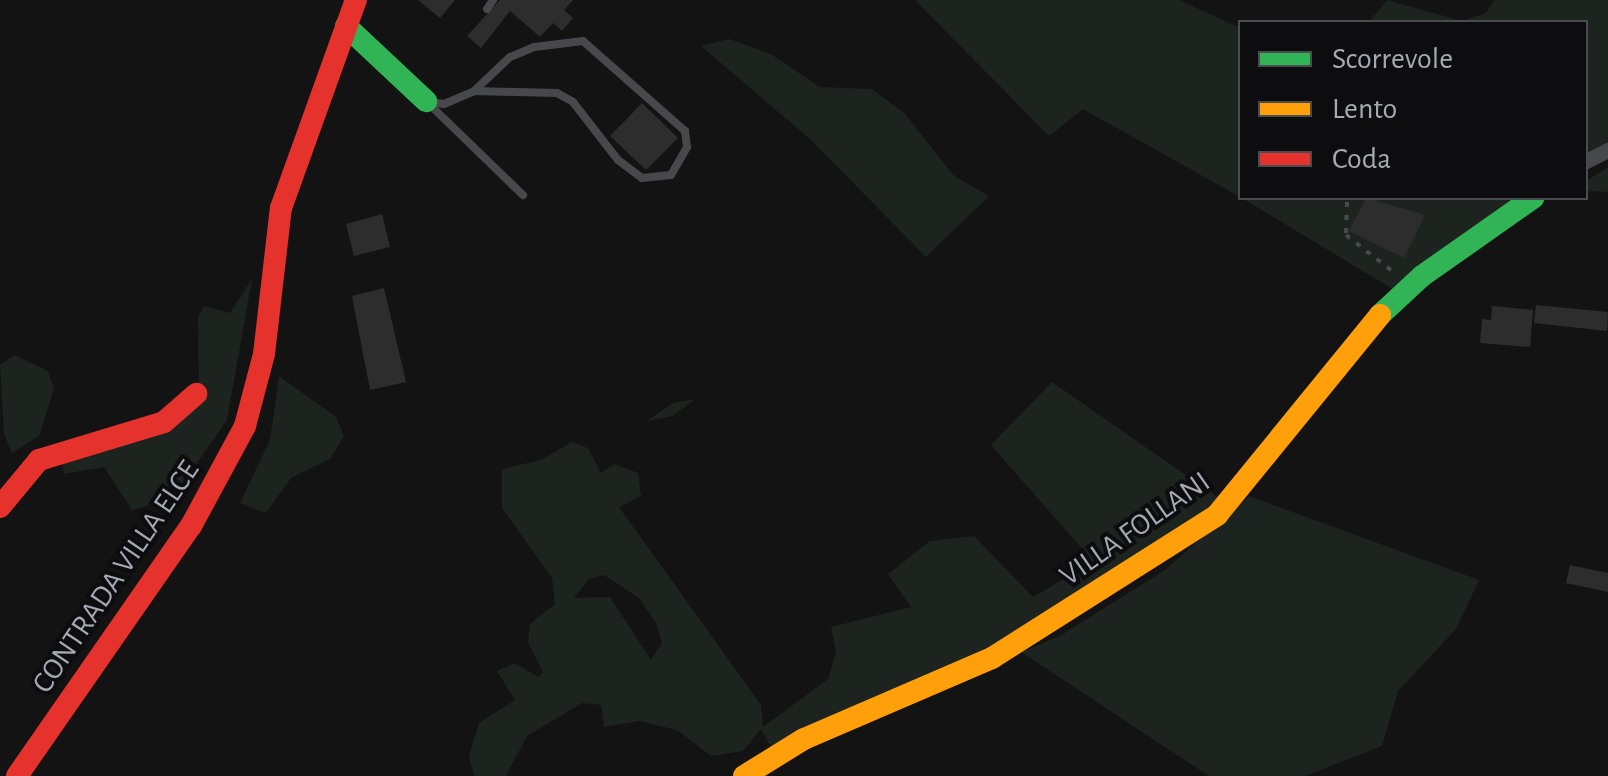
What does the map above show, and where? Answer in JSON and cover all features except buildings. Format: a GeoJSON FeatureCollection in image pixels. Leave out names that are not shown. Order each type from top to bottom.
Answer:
{"type":"FeatureCollection","features":[{"type":"Feature","properties":{"kind":"street","name":"CONTRADA VILLA ELCE"},"geometry":{"type":"LineString","coordinates":[[17,776],[190,526],[245,426],[264,354],[277,222],[356,0]]}},
{"type":"Feature","properties":{"kind":"street"},"geometry":{"type":"LineString","coordinates":[[346,26],[426,101]]}},
{"type":"Feature","properties":{"kind":"street","name":"VILLA FOLLANI"},"geometry":{"type":"LineString","coordinates":[[744,776],[804,738],[992,658],[1217,515],[1365,329],[1413,284],[1530,200]]}},
{"type":"Feature","properties":{"kind":"street"},"geometry":{"type":"LineString","coordinates":[[0,507],[40,460],[65,446],[164,422],[196,394]]}},
{"type":"Feature","properties":{"kind":"lane"},"geometry":{"type":"LineString","coordinates":[[488,9],[494,0]]}},
{"type":"Feature","properties":{"kind":"lane"},"geometry":{"type":"LineString","coordinates":[[426,101],[444,104],[474,91],[522,52],[583,41],[685,131],[687,147],[671,175],[642,178],[618,160],[574,102],[557,93],[474,91]]}},
{"type":"Feature","properties":{"kind":"lane"},"geometry":{"type":"LineString","coordinates":[[426,101],[522,195]]}},
{"type":"Feature","properties":{"kind":"path"},"geometry":{"type":"LineString","coordinates":[[1347,202],[1344,221],[1356,246],[1413,284]]}},
{"type":"Feature","properties":{"kind":"shaded area"},"geometry":{"type":"Polygon","coordinates":[[[915,0],[1179,0],[1238,27],[1238,196],[1083,109],[1049,136],[915,0]]]}},
{"type":"Feature","properties":{"kind":"shaded area"},"geometry":{"type":"Polygon","coordinates":[[[1387,0],[1458,20],[1371,20],[1387,0]]]}},
{"type":"Feature","properties":{"kind":"shaded area"},"geometry":{"type":"Polygon","coordinates":[[[1494,0],[1608,0],[1608,146],[1588,157],[1588,20],[1465,20],[1486,13],[1494,0]]]}},
{"type":"Feature","properties":{"kind":"shaded area"},"geometry":{"type":"Polygon","coordinates":[[[729,39],[771,54],[820,87],[872,89],[905,114],[954,176],[989,196],[926,257],[810,139],[701,46],[729,39]]]}},
{"type":"Feature","properties":{"kind":"shaded area"},"geometry":{"type":"Polygon","coordinates":[[[1608,167],[1608,192],[1588,191],[1588,180],[1608,167]]]}},
{"type":"Feature","properties":{"kind":"shaded area"},"geometry":{"type":"Polygon","coordinates":[[[1245,200],[1523,200],[1394,290],[1245,200]]]}},
{"type":"Feature","properties":{"kind":"shaded area"},"geometry":{"type":"Polygon","coordinates":[[[252,279],[227,420],[172,499],[132,510],[104,467],[64,474],[61,459],[199,394],[198,317],[204,306],[230,313],[252,279]]]}},
{"type":"Feature","properties":{"kind":"shaded area"},"geometry":{"type":"Polygon","coordinates":[[[14,355],[48,371],[54,389],[39,436],[12,453],[4,434],[0,365],[14,355]]]}},
{"type":"Feature","properties":{"kind":"shaded area"},"geometry":{"type":"Polygon","coordinates":[[[279,376],[336,417],[344,436],[330,459],[291,478],[266,513],[240,503],[270,440],[279,376]]]}},
{"type":"Feature","properties":{"kind":"shaded area"},"geometry":{"type":"Polygon","coordinates":[[[1052,382],[1223,501],[1019,634],[772,749],[761,729],[743,751],[711,756],[677,730],[639,721],[604,727],[601,705],[582,703],[527,736],[506,776],[474,776],[469,756],[479,723],[515,700],[497,671],[515,663],[538,677],[543,672],[528,643],[530,624],[555,604],[552,578],[502,508],[502,469],[541,460],[572,442],[588,448],[601,473],[614,464],[638,473],[641,496],[619,507],[761,705],[763,727],[828,679],[836,653],[831,627],[911,607],[888,574],[930,541],[974,536],[1033,597],[1084,567],[1086,553],[991,445],[1052,382]],[[604,575],[589,579],[574,598],[610,597],[651,660],[662,643],[656,623],[639,598],[604,575]]]}},
{"type":"Feature","properties":{"kind":"shaded area"},"geometry":{"type":"Polygon","coordinates":[[[695,399],[673,416],[647,421],[673,403],[695,399]]]}},
{"type":"Feature","properties":{"kind":"shaded area"},"geometry":{"type":"Polygon","coordinates":[[[1249,496],[1479,580],[1456,629],[1398,691],[1382,746],[1305,776],[1209,776],[1021,652],[1058,637],[1165,570],[1249,496]]]}},
{"type":"Feature","properties":{"kind":"traffic: fast"},"geometry":{"type":"LineString","coordinates":[[346,26],[426,101]]}},
{"type":"Feature","properties":{"kind":"traffic: fast"},"geometry":{"type":"LineString","coordinates":[[1380,315],[1422,276],[1530,200]]}},
{"type":"Feature","properties":{"kind":"traffic: slow"},"geometry":{"type":"LineString","coordinates":[[744,776],[804,739],[992,658],[1217,515],[1380,315]]}},
{"type":"Feature","properties":{"kind":"traffic: jam"},"geometry":{"type":"LineString","coordinates":[[17,776],[191,526],[245,426],[264,354],[281,208],[356,0]]}},
{"type":"Feature","properties":{"kind":"traffic: jam"},"geometry":{"type":"LineString","coordinates":[[0,507],[39,460],[164,422],[196,394]]}}]}
